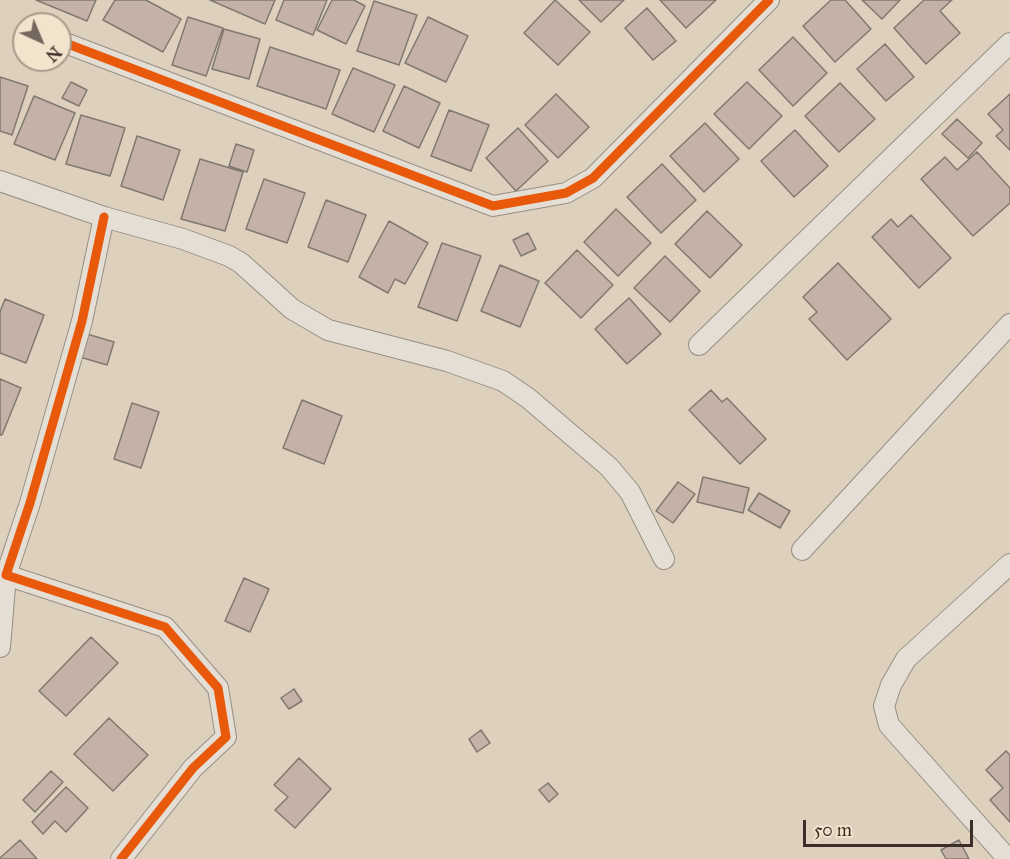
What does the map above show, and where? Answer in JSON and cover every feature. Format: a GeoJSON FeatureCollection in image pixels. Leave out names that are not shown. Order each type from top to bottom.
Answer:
{"type":"FeatureCollection","features":[{"type":"Feature","properties":{"kind":"street"},"geometry":{"type":"LineString","coordinates":[[72,46],[493,206],[566,193],[593,178],[770,0]]}},
{"type":"Feature","properties":{"kind":"street"},"geometry":{"type":"LineString","coordinates":[[699,345],[1010,43]]}},
{"type":"Feature","properties":{"kind":"street"},"geometry":{"type":"LineString","coordinates":[[0,181],[104,217],[183,239],[229,256],[292,309],[328,330],[447,361],[503,381],[528,398],[609,467],[630,492],[664,559]]}},
{"type":"Feature","properties":{"kind":"street"},"geometry":{"type":"LineString","coordinates":[[1,645],[6,575],[30,502],[82,321],[104,217]]}},
{"type":"Feature","properties":{"kind":"street"},"geometry":{"type":"LineString","coordinates":[[802,550],[1010,324]]}},
{"type":"Feature","properties":{"kind":"street"},"geometry":{"type":"LineString","coordinates":[[1008,859],[889,725],[884,706],[891,685],[906,659],[1010,564]]}},
{"type":"Feature","properties":{"kind":"street"},"geometry":{"type":"LineString","coordinates":[[6,575],[165,627],[218,688],[226,737],[193,768],[121,859]]}},
{"type":"Feature","properties":{"kind":"building"},"geometry":{"type":"Polygon","coordinates":[[[36,0],[96,0],[87,21],[72,15],[72,12],[65,12],[36,0]]]}},
{"type":"Feature","properties":{"kind":"building"},"geometry":{"type":"Polygon","coordinates":[[[115,0],[146,0],[181,19],[163,52],[103,20],[115,0]]]}},
{"type":"Feature","properties":{"kind":"building"},"geometry":{"type":"Polygon","coordinates":[[[210,0],[275,0],[265,24],[210,0]]]}},
{"type":"Feature","properties":{"kind":"building"},"geometry":{"type":"Polygon","coordinates":[[[284,0],[327,0],[313,35],[276,20],[284,0]]]}},
{"type":"Feature","properties":{"kind":"building"},"geometry":{"type":"Polygon","coordinates":[[[332,0],[354,0],[365,6],[346,44],[317,30],[332,0]]]}},
{"type":"Feature","properties":{"kind":"building"},"geometry":{"type":"Polygon","coordinates":[[[555,0],[590,32],[558,65],[524,33],[555,0]]]}},
{"type":"Feature","properties":{"kind":"building"},"geometry":{"type":"Polygon","coordinates":[[[579,0],[624,0],[601,22],[579,0]]]}},
{"type":"Feature","properties":{"kind":"building"},"geometry":{"type":"Polygon","coordinates":[[[660,0],[716,0],[686,28],[660,0]]]}},
{"type":"Feature","properties":{"kind":"building"},"geometry":{"type":"Polygon","coordinates":[[[831,0],[845,0],[871,29],[835,62],[803,26],[831,0]]]}},
{"type":"Feature","properties":{"kind":"building"},"geometry":{"type":"Polygon","coordinates":[[[862,0],[900,0],[882,19],[862,0]]]}},
{"type":"Feature","properties":{"kind":"building"},"geometry":{"type":"Polygon","coordinates":[[[924,0],[952,0],[940,11],[960,33],[926,64],[894,28],[924,0]]]}},
{"type":"Feature","properties":{"kind":"building"},"geometry":{"type":"Polygon","coordinates":[[[374,1],[417,15],[399,65],[357,51],[374,1]]]}},
{"type":"Feature","properties":{"kind":"building"},"geometry":{"type":"Polygon","coordinates":[[[647,8],[676,41],[653,60],[625,28],[647,8]]]}},
{"type":"Feature","properties":{"kind":"building"},"geometry":{"type":"Polygon","coordinates":[[[188,17],[223,28],[206,76],[172,65],[188,17]]]}},
{"type":"Feature","properties":{"kind":"building"},"geometry":{"type":"Polygon","coordinates":[[[428,17],[468,36],[446,82],[405,63],[428,17]]]}},
{"type":"Feature","properties":{"kind":"building"},"geometry":{"type":"Polygon","coordinates":[[[224,29],[260,39],[249,79],[212,69],[224,29]]]}},
{"type":"Feature","properties":{"kind":"building"},"geometry":{"type":"Polygon","coordinates":[[[793,37],[827,73],[793,106],[759,70],[793,37]]]}},
{"type":"Feature","properties":{"kind":"building"},"geometry":{"type":"Polygon","coordinates":[[[885,44],[914,77],[886,101],[857,69],[885,44]]]}},
{"type":"Feature","properties":{"kind":"building"},"geometry":{"type":"Polygon","coordinates":[[[270,47],[340,70],[326,109],[257,86],[270,47]]]}},
{"type":"Feature","properties":{"kind":"building"},"geometry":{"type":"Polygon","coordinates":[[[353,68],[395,85],[374,132],[332,114],[353,68]]]}},
{"type":"Feature","properties":{"kind":"building"},"geometry":{"type":"Polygon","coordinates":[[[0,77],[28,86],[12,135],[0,131],[0,77]]]}},
{"type":"Feature","properties":{"kind":"building"},"geometry":{"type":"Polygon","coordinates":[[[71,82],[87,90],[79,106],[62,98],[71,82]]]}},
{"type":"Feature","properties":{"kind":"building"},"geometry":{"type":"Polygon","coordinates":[[[747,82],[782,116],[749,149],[714,114],[747,82]]]}},
{"type":"Feature","properties":{"kind":"building"},"geometry":{"type":"Polygon","coordinates":[[[840,83],[875,119],[839,152],[805,116],[840,83]]]}},
{"type":"Feature","properties":{"kind":"building"},"geometry":{"type":"Polygon","coordinates":[[[404,86],[440,103],[419,148],[383,131],[404,86]]]}},
{"type":"Feature","properties":{"kind":"building"},"geometry":{"type":"Polygon","coordinates":[[[556,94],[589,127],[558,158],[525,125],[556,94]]]}},
{"type":"Feature","properties":{"kind":"building"},"geometry":{"type":"Polygon","coordinates":[[[1010,94],[1010,150],[996,136],[1003,130],[988,114],[1010,94]]]}},
{"type":"Feature","properties":{"kind":"building"},"geometry":{"type":"Polygon","coordinates":[[[34,96],[75,113],[55,160],[14,144],[34,96]]]}},
{"type":"Feature","properties":{"kind":"building"},"geometry":{"type":"Polygon","coordinates":[[[449,110],[489,125],[471,171],[431,156],[449,110]]]}},
{"type":"Feature","properties":{"kind":"building"},"geometry":{"type":"Polygon","coordinates":[[[81,115],[125,128],[110,176],[66,164],[81,115]]]}},
{"type":"Feature","properties":{"kind":"building"},"geometry":{"type":"Polygon","coordinates":[[[957,119],[982,143],[968,158],[942,134],[957,119]]]}},
{"type":"Feature","properties":{"kind":"building"},"geometry":{"type":"Polygon","coordinates":[[[705,123],[739,159],[704,192],[670,156],[705,123]]]}},
{"type":"Feature","properties":{"kind":"building"},"geometry":{"type":"Polygon","coordinates":[[[518,128],[548,161],[516,191],[486,158],[518,128]]]}},
{"type":"Feature","properties":{"kind":"building"},"geometry":{"type":"Polygon","coordinates":[[[795,130],[828,166],[794,197],[761,161],[795,130]]]}},
{"type":"Feature","properties":{"kind":"building"},"geometry":{"type":"Polygon","coordinates":[[[137,136],[180,150],[163,200],[121,186],[137,136]]]}},
{"type":"Feature","properties":{"kind":"building"},"geometry":{"type":"Polygon","coordinates":[[[236,144],[254,150],[247,172],[229,166],[236,144]]]}},
{"type":"Feature","properties":{"kind":"building"},"geometry":{"type":"Polygon","coordinates":[[[977,152],[1010,188],[1010,203],[973,236],[921,179],[945,157],[957,170],[977,152]]]}},
{"type":"Feature","properties":{"kind":"building"},"geometry":{"type":"Polygon","coordinates":[[[200,159],[243,172],[225,231],[181,219],[200,159]]]}},
{"type":"Feature","properties":{"kind":"building"},"geometry":{"type":"Polygon","coordinates":[[[662,164],[696,200],[661,233],[627,197],[662,164]]]}},
{"type":"Feature","properties":{"kind":"building"},"geometry":{"type":"Polygon","coordinates":[[[264,179],[305,193],[287,243],[246,229],[264,179]]]}},
{"type":"Feature","properties":{"kind":"building"},"geometry":{"type":"Polygon","coordinates":[[[326,200],[366,215],[348,262],[308,247],[326,200]]]}},
{"type":"Feature","properties":{"kind":"building"},"geometry":{"type":"Polygon","coordinates":[[[616,209],[651,243],[618,276],[584,242],[616,209]]]}},
{"type":"Feature","properties":{"kind":"building"},"geometry":{"type":"Polygon","coordinates":[[[707,211],[742,245],[710,278],[675,244],[707,211]]]}},
{"type":"Feature","properties":{"kind":"building"},"geometry":{"type":"Polygon","coordinates":[[[911,215],[951,258],[919,288],[872,237],[891,219],[898,227],[911,215]]]}},
{"type":"Feature","properties":{"kind":"building"},"geometry":{"type":"Polygon","coordinates":[[[389,221],[428,243],[405,284],[395,279],[388,293],[359,277],[389,221]]]}},
{"type":"Feature","properties":{"kind":"building"},"geometry":{"type":"Polygon","coordinates":[[[528,233],[536,249],[521,256],[513,240],[528,233]]]}},
{"type":"Feature","properties":{"kind":"building"},"geometry":{"type":"Polygon","coordinates":[[[442,243],[481,256],[457,321],[418,307],[442,243]]]}},
{"type":"Feature","properties":{"kind":"building"},"geometry":{"type":"Polygon","coordinates":[[[577,250],[613,285],[581,318],[545,283],[577,250]]]}},
{"type":"Feature","properties":{"kind":"building"},"geometry":{"type":"Polygon","coordinates":[[[665,256],[700,291],[670,322],[634,288],[665,256]]]}},
{"type":"Feature","properties":{"kind":"building"},"geometry":{"type":"Polygon","coordinates":[[[838,263],[891,319],[847,360],[809,319],[817,312],[803,297],[838,263]]]}},
{"type":"Feature","properties":{"kind":"building"},"geometry":{"type":"Polygon","coordinates":[[[500,265],[539,281],[520,327],[481,311],[500,265]]]}},
{"type":"Feature","properties":{"kind":"building"},"geometry":{"type":"Polygon","coordinates":[[[629,298],[661,334],[627,364],[595,329],[629,298]]]}},
{"type":"Feature","properties":{"kind":"building"},"geometry":{"type":"Polygon","coordinates":[[[5,299],[44,315],[26,363],[0,353],[0,312],[5,299]]]}},
{"type":"Feature","properties":{"kind":"building"},"geometry":{"type":"Polygon","coordinates":[[[87,334],[114,342],[107,365],[80,357],[87,334]]]}},
{"type":"Feature","properties":{"kind":"building"},"geometry":{"type":"Polygon","coordinates":[[[0,379],[21,388],[2,435],[0,435],[0,379]]]}},
{"type":"Feature","properties":{"kind":"building"},"geometry":{"type":"Polygon","coordinates":[[[711,390],[722,402],[727,398],[766,439],[740,464],[689,410],[711,390]]]}},
{"type":"Feature","properties":{"kind":"building"},"geometry":{"type":"Polygon","coordinates":[[[302,400],[342,416],[324,464],[283,448],[302,400]]]}},
{"type":"Feature","properties":{"kind":"building"},"geometry":{"type":"Polygon","coordinates":[[[132,403],[159,412],[141,468],[114,459],[132,403]]]}},
{"type":"Feature","properties":{"kind":"building"},"geometry":{"type":"Polygon","coordinates":[[[703,477],[749,488],[743,513],[697,502],[703,477]]]}},
{"type":"Feature","properties":{"kind":"building"},"geometry":{"type":"Polygon","coordinates":[[[678,482],[695,494],[673,523],[656,511],[678,482]]]}},
{"type":"Feature","properties":{"kind":"building"},"geometry":{"type":"Polygon","coordinates":[[[759,493],[790,511],[780,528],[748,510],[759,493]]]}},
{"type":"Feature","properties":{"kind":"building"},"geometry":{"type":"Polygon","coordinates":[[[244,578],[269,589],[250,632],[225,621],[244,578]]]}},
{"type":"Feature","properties":{"kind":"building"},"geometry":{"type":"Polygon","coordinates":[[[91,637],[118,663],[66,716],[39,691],[91,637]]]}},
{"type":"Feature","properties":{"kind":"building"},"geometry":{"type":"Polygon","coordinates":[[[294,689],[302,701],[289,709],[281,698],[294,689]]]}},
{"type":"Feature","properties":{"kind":"building"},"geometry":{"type":"Polygon","coordinates":[[[109,718],[148,755],[113,791],[74,754],[109,718]]]}},
{"type":"Feature","properties":{"kind":"building"},"geometry":{"type":"Polygon","coordinates":[[[481,730],[490,743],[477,752],[469,739],[481,730]]]}},
{"type":"Feature","properties":{"kind":"building"},"geometry":{"type":"Polygon","coordinates":[[[1006,751],[1010,755],[1010,822],[990,800],[1003,788],[986,770],[1006,751]]]}},
{"type":"Feature","properties":{"kind":"building"},"geometry":{"type":"Polygon","coordinates":[[[299,758],[331,789],[295,828],[275,810],[288,797],[274,785],[299,758]]]}},
{"type":"Feature","properties":{"kind":"building"},"geometry":{"type":"Polygon","coordinates":[[[51,771],[63,782],[35,812],[23,800],[51,771]]]}},
{"type":"Feature","properties":{"kind":"building"},"geometry":{"type":"Polygon","coordinates":[[[548,783],[558,794],[549,802],[539,790],[548,783]]]}},
{"type":"Feature","properties":{"kind":"building"},"geometry":{"type":"Polygon","coordinates":[[[66,787],[88,808],[66,832],[55,821],[43,834],[32,822],[66,787]]]}},
{"type":"Feature","properties":{"kind":"building"},"geometry":{"type":"Polygon","coordinates":[[[20,840],[37,859],[0,859],[0,858],[20,840]]]}},
{"type":"Feature","properties":{"kind":"building"},"geometry":{"type":"Polygon","coordinates":[[[959,840],[969,859],[946,859],[941,850],[959,840]]]}},
{"type":"Feature","properties":{"kind":"cycle path"},"geometry":{"type":"LineString","coordinates":[[72,46],[493,206],[566,193],[593,178],[769,0]]}},
{"type":"Feature","properties":{"kind":"cycle path"},"geometry":{"type":"LineString","coordinates":[[104,217],[82,321],[30,503],[6,575],[165,627],[218,688],[226,737],[193,768],[121,859]]}}]}
